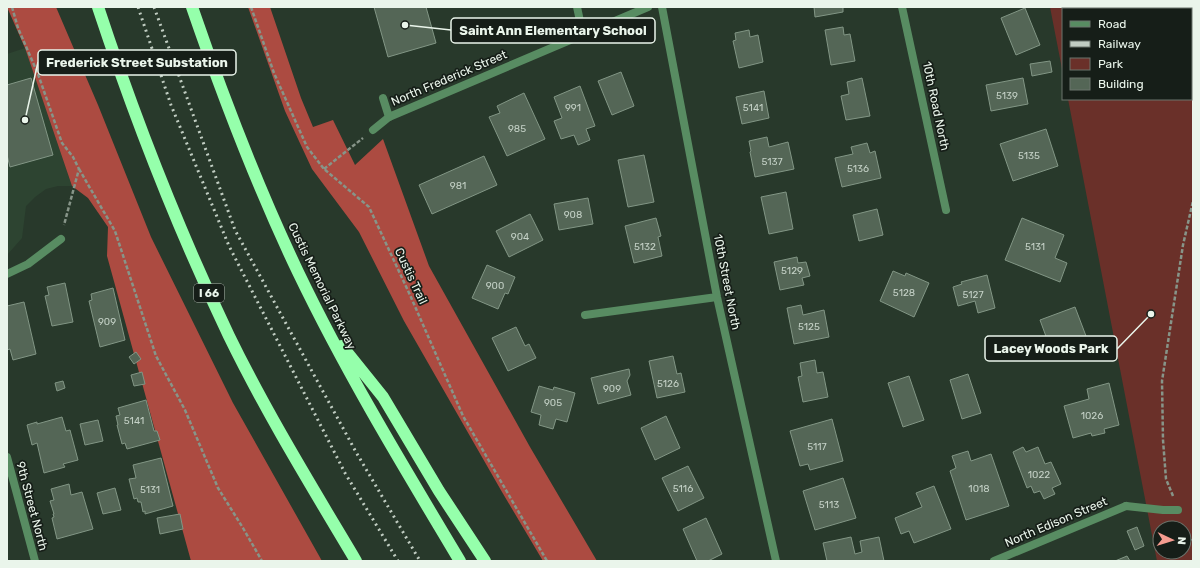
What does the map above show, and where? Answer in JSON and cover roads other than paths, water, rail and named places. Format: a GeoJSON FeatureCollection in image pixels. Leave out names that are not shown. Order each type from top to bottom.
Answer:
{"type":"FeatureCollection","features":[{"type":"Feature","properties":{"kind":"highway","name":"I 66"},"geometry":{"type":"LineString","coordinates":[[98,7],[117,64],[159,177],[211,298],[286,443],[356,561]]}},
{"type":"Feature","properties":{"kind":"highway","name":"Custis Memorial Parkway"},"geometry":{"type":"LineString","coordinates":[[192,7],[210,60],[250,164],[273,218],[324,324],[378,424],[460,561]]}},
{"type":"Feature","properties":{"kind":"highway"},"geometry":{"type":"LineString","coordinates":[[324,324],[384,397],[439,491],[485,561]]}},
{"type":"Feature","properties":{"kind":"street"},"geometry":{"type":"LineString","coordinates":[[578,7],[583,35]]}},
{"type":"Feature","properties":{"kind":"street","name":"North Frederick Street"},"geometry":{"type":"LineString","coordinates":[[373,130],[389,117],[648,7]]}},
{"type":"Feature","properties":{"kind":"street","name":"10th Street North"},"geometry":{"type":"LineString","coordinates":[[662,7],[717,297],[776,561]]}},
{"type":"Feature","properties":{"kind":"street","name":"10th Road North"},"geometry":{"type":"LineString","coordinates":[[902,7],[946,210]]}},
{"type":"Feature","properties":{"kind":"street"},"geometry":{"type":"LineString","coordinates":[[383,98],[389,117]]}},
{"type":"Feature","properties":{"kind":"street"},"geometry":{"type":"LineString","coordinates":[[7,274],[28,264],[61,239]]}},
{"type":"Feature","properties":{"kind":"street"},"geometry":{"type":"LineString","coordinates":[[585,315],[717,297]]}},
{"type":"Feature","properties":{"kind":"street","name":"9th Street North"},"geometry":{"type":"LineString","coordinates":[[7,457],[35,561]]}},
{"type":"Feature","properties":{"kind":"street","name":"North Edison Street"},"geometry":{"type":"LineString","coordinates":[[994,561],[1126,506],[1178,510]]}},
{"type":"Feature","properties":{"kind":"railway"},"geometry":{"type":"LineString","coordinates":[[138,7],[171,105],[229,246],[345,473],[398,561]]}},
{"type":"Feature","properties":{"kind":"railway"},"geometry":{"type":"LineString","coordinates":[[154,7],[235,230],[356,452],[420,561]]}},
{"type":"Feature","properties":{"kind":"place","name":"Saint Ann Elementary School"},"geometry":{"type":"Point","coordinates":[405,25]}},
{"type":"Feature","properties":{"kind":"place","name":"Frederick Street Substation"},"geometry":{"type":"Point","coordinates":[25,120]}},
{"type":"Feature","properties":{"kind":"place","name":"Lacey Woods Park"},"geometry":{"type":"Point","coordinates":[1151,314]}}]}
